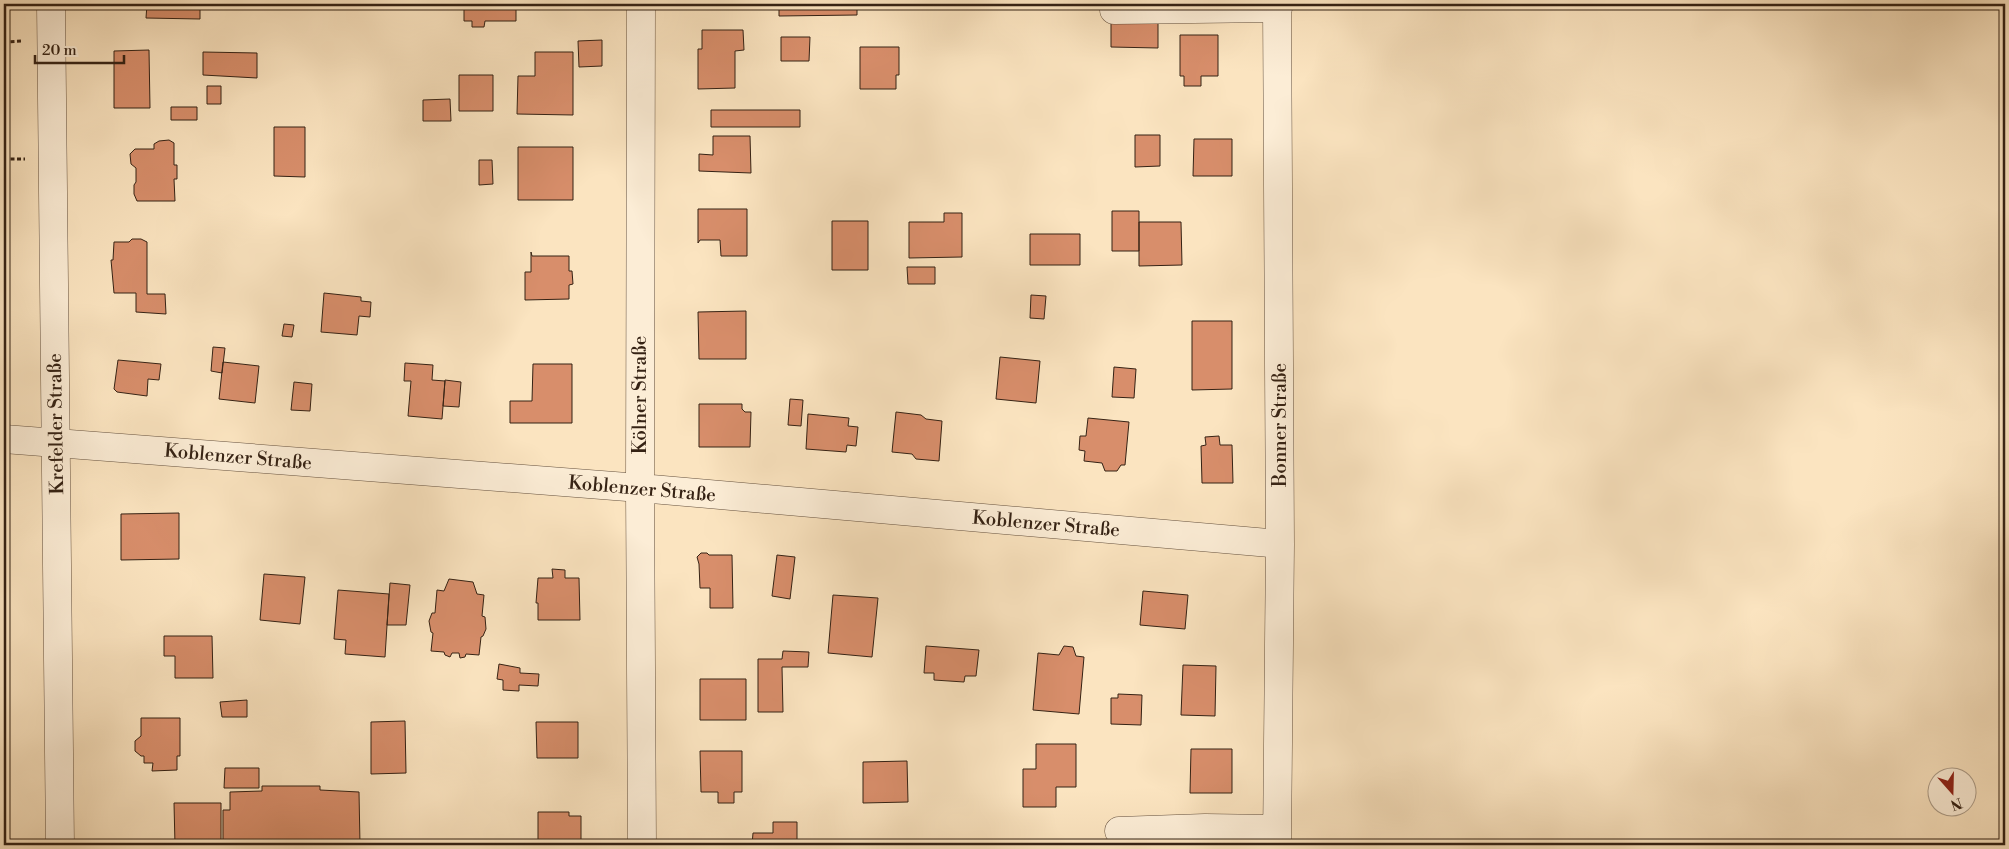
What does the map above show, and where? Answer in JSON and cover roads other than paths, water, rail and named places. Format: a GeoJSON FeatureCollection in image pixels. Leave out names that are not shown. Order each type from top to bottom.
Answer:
{"type":"FeatureCollection","features":[{"type":"Feature","properties":{"kind":"street","name":"Krefelder Straße"},"geometry":{"type":"LineString","coordinates":[[51,4],[60,845]]}},
{"type":"Feature","properties":{"kind":"street","name":"Kölner Straße"},"geometry":{"type":"LineString","coordinates":[[641,4],[640,488],[642,845]]}},
{"type":"Feature","properties":{"kind":"street"},"geometry":{"type":"LineString","coordinates":[[1114,10],[1278,6]]}},
{"type":"Feature","properties":{"kind":"street","name":"Bonner Straße"},"geometry":{"type":"LineString","coordinates":[[1277,837],[1280,544],[1278,6]]}},
{"type":"Feature","properties":{"kind":"street","name":"Koblenzer Straße"},"geometry":{"type":"LineString","coordinates":[[4,439],[640,488],[1280,544]]}},
{"type":"Feature","properties":{"kind":"street"},"geometry":{"type":"LineString","coordinates":[[1119,831],[1205,828],[1277,837]]}}]}
